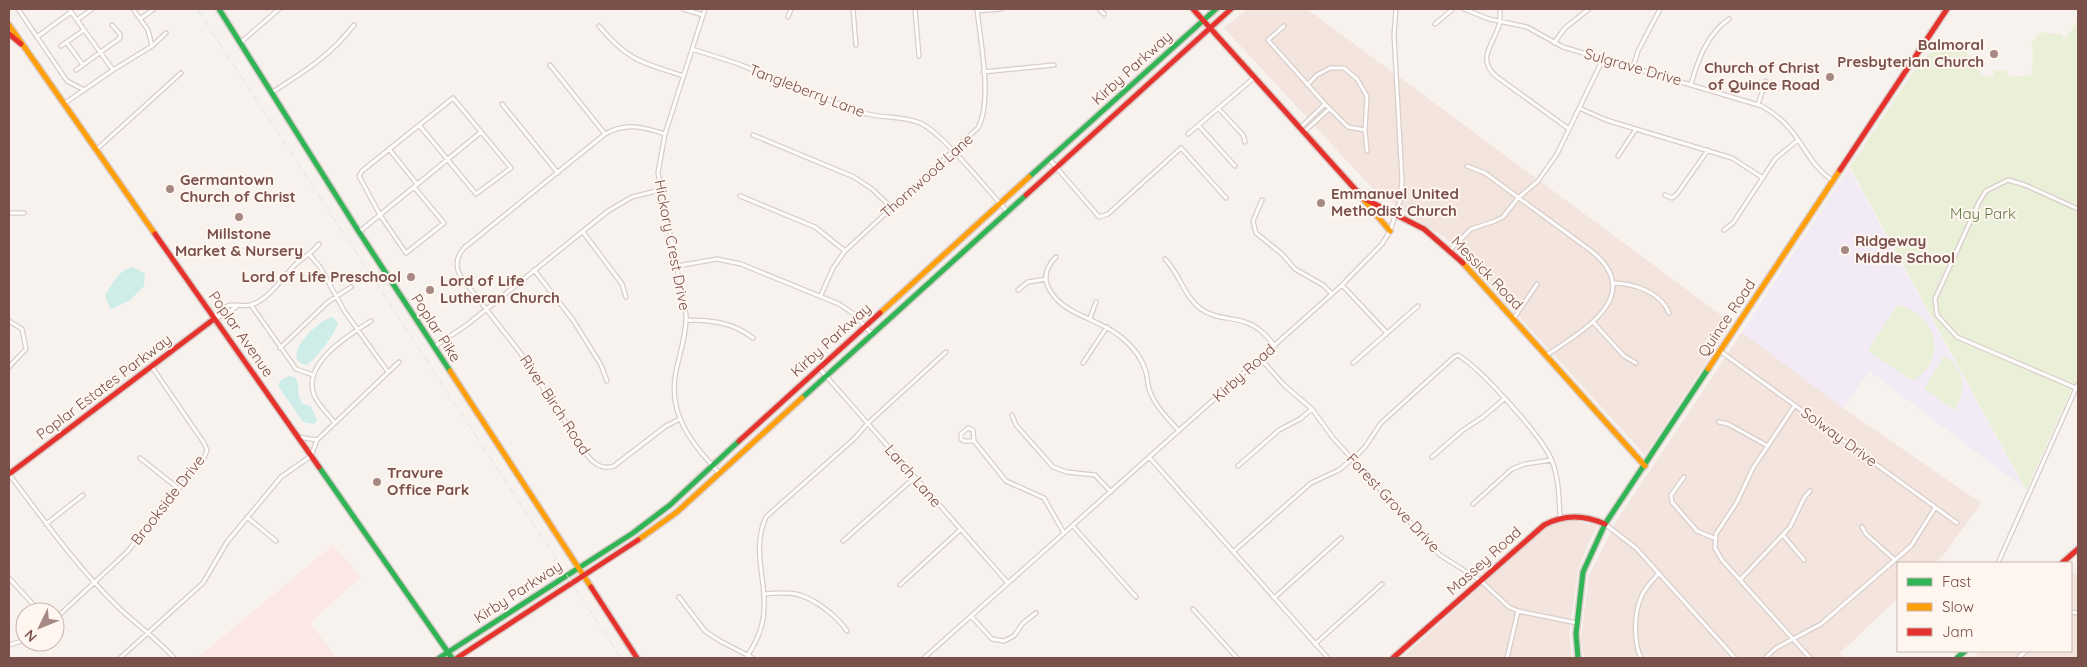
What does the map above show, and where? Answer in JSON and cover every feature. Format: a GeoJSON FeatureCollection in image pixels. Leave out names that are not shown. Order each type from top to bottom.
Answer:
{"type":"FeatureCollection","features":[{"type":"Feature","properties":{"kind":"main road","name":"Poplar Pike"},"geometry":{"type":"LineString","coordinates":[[219,9],[359,232],[638,658]]}},
{"type":"Feature","properties":{"kind":"main road","name":"Messick Road"},"geometry":{"type":"LineString","coordinates":[[1193,9],[1303,129],[1362,198],[1424,229],[1473,272],[1645,466]]}},
{"type":"Feature","properties":{"kind":"main road","name":"Kirby Parkway"},"geometry":{"type":"LineString","coordinates":[[439,658],[656,517],[1216,9]]}},
{"type":"Feature","properties":{"kind":"main road","name":"Kirby Parkway"},"geometry":{"type":"LineString","coordinates":[[457,658],[661,524],[719,474],[1231,9]]}},
{"type":"Feature","properties":{"kind":"main road","name":"Quince Road"},"geometry":{"type":"LineString","coordinates":[[1578,658],[1577,623],[1583,572],[1606,524],[1947,9]]}},
{"type":"Feature","properties":{"kind":"main road","name":"Poplar Avenue"},"geometry":{"type":"LineString","coordinates":[[9,25],[97,148],[452,658]]}},
{"type":"Feature","properties":{"kind":"main road"},"geometry":{"type":"LineString","coordinates":[[9,34],[25,48]]}},
{"type":"Feature","properties":{"kind":"main road"},"geometry":{"type":"LineString","coordinates":[[1362,198],[1390,231]]}},
{"type":"Feature","properties":{"kind":"main road","name":"Poplar Estates Parkway"},"geometry":{"type":"LineString","coordinates":[[9,474],[214,318]]}},
{"type":"Feature","properties":{"kind":"main road","name":"Massey Road"},"geometry":{"type":"LineString","coordinates":[[1393,658],[1540,527],[1560,517],[1582,516],[1606,524]]}},
{"type":"Feature","properties":{"kind":"main road"},"geometry":{"type":"LineString","coordinates":[[2063,562],[2078,549]]}},
{"type":"Feature","properties":{"kind":"street"},"geometry":{"type":"LineString","coordinates":[[18,9],[67,81],[84,90]]}},
{"type":"Feature","properties":{"kind":"street"},"geometry":{"type":"LineString","coordinates":[[77,20],[92,9]]}},
{"type":"Feature","properties":{"kind":"street"},"geometry":{"type":"LineString","coordinates":[[133,9],[148,30],[152,46]]}},
{"type":"Feature","properties":{"kind":"street"},"geometry":{"type":"LineString","coordinates":[[140,19],[154,9]]}},
{"type":"Feature","properties":{"kind":"street"},"geometry":{"type":"LineString","coordinates":[[240,43],[279,9]]}},
{"type":"Feature","properties":{"kind":"street"},"geometry":{"type":"LineString","coordinates":[[683,9],[703,15]]}},
{"type":"Feature","properties":{"kind":"street","name":"Hickory Crest Drive"},"geometry":{"type":"LineString","coordinates":[[705,9],[665,134],[658,164],[660,190],[677,266],[686,320],[675,382],[680,419],[692,442],[719,474]]}},
{"type":"Feature","properties":{"kind":"street"},"geometry":{"type":"LineString","coordinates":[[788,17],[790,9]]}},
{"type":"Feature","properties":{"kind":"street"},"geometry":{"type":"LineString","coordinates":[[853,9],[856,45]]}},
{"type":"Feature","properties":{"kind":"street"},"geometry":{"type":"LineString","coordinates":[[915,9],[920,56]]}},
{"type":"Feature","properties":{"kind":"street"},"geometry":{"type":"LineString","coordinates":[[977,10],[1002,9]]}},
{"type":"Feature","properties":{"kind":"street"},"geometry":{"type":"LineString","coordinates":[[1099,9],[1104,14]]}},
{"type":"Feature","properties":{"kind":"street","name":"Kirby Road"},"geometry":{"type":"LineString","coordinates":[[924,658],[1261,359],[1342,285],[1382,244],[1390,231],[1396,215],[1402,187],[1394,35],[1396,9]]}},
{"type":"Feature","properties":{"kind":"street"},"geometry":{"type":"LineString","coordinates":[[1435,24],[1453,9]]}},
{"type":"Feature","properties":{"kind":"street","name":"Sulgrave Drive"},"geometry":{"type":"LineString","coordinates":[[1464,9],[1500,21],[1527,27],[1554,42],[1603,58],[1758,104],[1781,119],[1818,169],[1833,181]]}},
{"type":"Feature","properties":{"kind":"street"},"geometry":{"type":"LineString","coordinates":[[1500,9],[1500,21],[1487,53],[1486,63],[1497,77],[1569,129]]}},
{"type":"Feature","properties":{"kind":"street"},"geometry":{"type":"LineString","coordinates":[[1554,42],[1565,28],[1589,9]]}},
{"type":"Feature","properties":{"kind":"street"},"geometry":{"type":"LineString","coordinates":[[1633,67],[1638,51],[1660,9]]}},
{"type":"Feature","properties":{"kind":"street"},"geometry":{"type":"LineString","coordinates":[[37,37],[70,10],[112,70]]}},
{"type":"Feature","properties":{"kind":"street","name":"Thornwood Lane"},"geometry":{"type":"LineString","coordinates":[[821,295],[833,268],[845,251],[975,132],[982,119],[985,104],[977,10]]}},
{"type":"Feature","properties":{"kind":"street"},"geometry":{"type":"LineString","coordinates":[[1692,84],[1697,65],[1710,37],[1718,27],[1729,20]]}},
{"type":"Feature","properties":{"kind":"street"},"geometry":{"type":"LineString","coordinates":[[76,70],[120,38],[112,25]]}},
{"type":"Feature","properties":{"kind":"street"},"geometry":{"type":"LineString","coordinates":[[272,93],[326,56],[338,45],[354,25]]}},
{"type":"Feature","properties":{"kind":"street"},"geometry":{"type":"LineString","coordinates":[[599,26],[617,46],[634,58],[684,76]]}},
{"type":"Feature","properties":{"kind":"street"},"geometry":{"type":"LineString","coordinates":[[1284,26],[1268,40],[1307,85],[1348,127],[1365,130]]}},
{"type":"Feature","properties":{"kind":"street"},"geometry":{"type":"LineString","coordinates":[[61,46],[84,30]]}},
{"type":"Feature","properties":{"kind":"street"},"geometry":{"type":"LineString","coordinates":[[65,103],[112,70],[152,46],[166,33]]}},
{"type":"Feature","properties":{"kind":"street"},"geometry":{"type":"LineString","coordinates":[[67,42],[82,65]]}},
{"type":"Feature","properties":{"kind":"street","name":"Tangleberry Lane"},"geometry":{"type":"LineString","coordinates":[[692,49],[741,65],[860,112],[919,122],[936,133],[1007,211]]}},
{"type":"Feature","properties":{"kind":"street"},"geometry":{"type":"LineString","coordinates":[[1450,250],[1470,229],[1503,217],[1518,198],[1544,174],[1557,154],[1603,58]]}},
{"type":"Feature","properties":{"kind":"street"},"geometry":{"type":"LineString","coordinates":[[550,65],[605,134]]}},
{"type":"Feature","properties":{"kind":"street"},"geometry":{"type":"LineString","coordinates":[[983,72],[1054,65]]}},
{"type":"Feature","properties":{"kind":"street"},"geometry":{"type":"LineString","coordinates":[[1307,85],[1317,74],[1330,68],[1340,67],[1357,79],[1367,96],[1366,151]]}},
{"type":"Feature","properties":{"kind":"street"},"geometry":{"type":"LineString","coordinates":[[97,148],[181,73]]}},
{"type":"Feature","properties":{"kind":"street"},"geometry":{"type":"LineString","coordinates":[[1188,134],[1255,77]]}},
{"type":"Feature","properties":{"kind":"street"},"geometry":{"type":"LineString","coordinates":[[1758,104],[1766,81]]}},
{"type":"Feature","properties":{"kind":"street"},"geometry":{"type":"LineString","coordinates":[[389,149],[444,222],[406,253],[359,180],[360,173],[389,149],[419,125],[453,98],[511,168],[476,194],[419,125]]}},
{"type":"Feature","properties":{"kind":"street"},"geometry":{"type":"LineString","coordinates":[[502,104],[558,173],[605,134],[618,128],[632,126],[665,134]]}},
{"type":"Feature","properties":{"kind":"street"},"geometry":{"type":"LineString","coordinates":[[1303,129],[1325,104]]}},
{"type":"Feature","properties":{"kind":"street"},"geometry":{"type":"LineString","coordinates":[[1219,108],[1243,135],[1245,142]]}},
{"type":"Feature","properties":{"kind":"street"},"geometry":{"type":"LineString","coordinates":[[1579,108],[1601,118],[1738,160],[1763,178]]}},
{"type":"Feature","properties":{"kind":"street"},"geometry":{"type":"LineString","coordinates":[[1303,129],[1330,109]]}},
{"type":"Feature","properties":{"kind":"street"},"geometry":{"type":"LineString","coordinates":[[1199,126],[1235,166]]}},
{"type":"Feature","properties":{"kind":"street"},"geometry":{"type":"LineString","coordinates":[[1618,156],[1636,129]]}},
{"type":"Feature","properties":{"kind":"street"},"geometry":{"type":"LineString","coordinates":[[359,232],[481,132]]}},
{"type":"Feature","properties":{"kind":"street"},"geometry":{"type":"LineString","coordinates":[[753,136],[854,177],[872,189],[892,208]]}},
{"type":"Feature","properties":{"kind":"street"},"geometry":{"type":"LineString","coordinates":[[1724,230],[1732,223],[1778,156],[1798,140]]}},
{"type":"Feature","properties":{"kind":"street"},"geometry":{"type":"LineString","coordinates":[[1050,160],[1080,193],[1094,214],[1101,217],[1181,148],[1226,198]]}},
{"type":"Feature","properties":{"kind":"street"},"geometry":{"type":"LineString","coordinates":[[1665,194],[1672,198],[1678,194],[1708,150]]}},
{"type":"Feature","properties":{"kind":"street"},"geometry":{"type":"LineString","coordinates":[[1467,166],[1481,170],[1599,257],[1608,270],[1612,283],[1611,296],[1607,306],[1594,322],[1547,355]]}},
{"type":"Feature","properties":{"kind":"street","name":"River Birch Road"},"geometry":{"type":"LineString","coordinates":[[558,173],[464,248],[460,253],[457,264],[461,277],[519,350],[587,455],[597,465],[606,468],[614,466],[666,426],[680,419]]}},
{"type":"Feature","properties":{"kind":"street"},"geometry":{"type":"LineString","coordinates":[[1998,562],[2077,386],[1957,337],[1937,315],[1935,299],[1979,202],[1986,191],[2008,180],[2025,185],[2078,209]]}},
{"type":"Feature","properties":{"kind":"street"},"geometry":{"type":"LineString","coordinates":[[434,347],[487,309],[619,204],[638,195],[660,190]]}},
{"type":"Feature","properties":{"kind":"street"},"geometry":{"type":"LineString","coordinates":[[740,196],[815,227],[845,251]]}},
{"type":"Feature","properties":{"kind":"street"},"geometry":{"type":"LineString","coordinates":[[1262,200],[1254,218],[1253,225],[1256,233],[1282,254],[1295,270],[1323,285],[1332,294]]}},
{"type":"Feature","properties":{"kind":"street"},"geometry":{"type":"LineString","coordinates":[[9,213],[24,213]]}},
{"type":"Feature","properties":{"kind":"street"},"geometry":{"type":"LineString","coordinates":[[583,232],[618,278],[626,296]]}},
{"type":"Feature","properties":{"kind":"street"},"geometry":{"type":"LineString","coordinates":[[214,318],[229,304],[251,305],[268,294],[294,265],[310,254],[319,244]]}},
{"type":"Feature","properties":{"kind":"street"},"geometry":{"type":"LineString","coordinates":[[310,254],[320,267],[336,297],[388,372]]}},
{"type":"Feature","properties":{"kind":"street"},"geometry":{"type":"LineString","coordinates":[[1056,257],[1048,267],[1046,279],[1050,291],[1060,302],[1107,327],[1125,340],[1145,369],[1152,398],[1179,431]]}},
{"type":"Feature","properties":{"kind":"street"},"geometry":{"type":"LineString","coordinates":[[1165,259],[1173,268],[1190,299],[1200,309],[1218,317],[1250,324],[1261,331],[1275,346]]}},
{"type":"Feature","properties":{"kind":"street"},"geometry":{"type":"LineString","coordinates":[[677,266],[707,260],[727,260],[821,295],[845,307],[872,334]]}},
{"type":"Feature","properties":{"kind":"street"},"geometry":{"type":"LineString","coordinates":[[534,270],[573,320],[601,365],[607,381]]}},
{"type":"Feature","properties":{"kind":"street"},"geometry":{"type":"LineString","coordinates":[[1018,290],[1031,281],[1046,279]]}},
{"type":"Feature","properties":{"kind":"street"},"geometry":{"type":"LineString","coordinates":[[1612,283],[1626,283],[1639,287],[1664,304],[1669,313]]}},
{"type":"Feature","properties":{"kind":"street"},"geometry":{"type":"LineString","coordinates":[[1514,319],[1537,284]]}},
{"type":"Feature","properties":{"kind":"street"},"geometry":{"type":"LineString","coordinates":[[1342,285],[1387,333]]}},
{"type":"Feature","properties":{"kind":"street"},"geometry":{"type":"LineString","coordinates":[[280,348],[321,308],[351,287]]}},
{"type":"Feature","properties":{"kind":"street"},"geometry":{"type":"LineString","coordinates":[[1090,318],[1096,302]]}},
{"type":"Feature","properties":{"kind":"street"},"geometry":{"type":"LineString","coordinates":[[214,318],[225,315],[239,305]]}},
{"type":"Feature","properties":{"kind":"street"},"geometry":{"type":"LineString","coordinates":[[251,305],[296,369],[313,374]]}},
{"type":"Feature","properties":{"kind":"street"},"geometry":{"type":"LineString","coordinates":[[1353,363],[1418,306]]}},
{"type":"Feature","properties":{"kind":"street"},"geometry":{"type":"LineString","coordinates":[[686,320],[705,320],[728,324],[752,338]]}},
{"type":"Feature","properties":{"kind":"street"},"geometry":{"type":"LineString","coordinates":[[9,321],[22,329],[26,349],[9,367]]}},
{"type":"Feature","properties":{"kind":"street"},"geometry":{"type":"LineString","coordinates":[[335,423],[314,395],[313,374],[320,362],[334,348],[371,321]]}},
{"type":"Feature","properties":{"kind":"street"},"geometry":{"type":"LineString","coordinates":[[1594,322],[1624,356],[1636,363]]}},
{"type":"Feature","properties":{"kind":"street"},"geometry":{"type":"LineString","coordinates":[[1083,363],[1107,327]]}},
{"type":"Feature","properties":{"kind":"street","name":"Solway Drive"},"geometry":{"type":"LineString","coordinates":[[1720,351],[1957,523]]}},
{"type":"Feature","properties":{"kind":"street"},"geometry":{"type":"LineString","coordinates":[[747,657],[762,628],[764,594],[758,545],[760,530],[766,517],[860,433],[867,424],[946,352]]}},
{"type":"Feature","properties":{"kind":"street"},"geometry":{"type":"LineString","coordinates":[[1233,552],[1308,485],[1339,470],[1352,460],[1365,447],[1381,423],[1452,358],[1458,355],[1484,376],[1542,442],[1551,460],[1557,480],[1560,517]]}},
{"type":"Feature","properties":{"kind":"street","name":"Forest Grove Drive"},"geometry":{"type":"LineString","coordinates":[[1261,359],[1284,385],[1312,409],[1352,460],[1440,555],[1481,581],[1509,607],[1518,611],[1577,623]]}},
{"type":"Feature","properties":{"kind":"street"},"geometry":{"type":"LineString","coordinates":[[120,658],[203,583],[218,555],[281,477],[311,456],[316,440],[399,362]]}},
{"type":"Feature","properties":{"kind":"street","name":"Brookside Drive"},"geometry":{"type":"LineString","coordinates":[[65,609],[127,552],[204,458],[207,450],[152,366]]}},
{"type":"Feature","properties":{"kind":"street","name":"Larch Lane"},"geometry":{"type":"LineString","coordinates":[[819,368],[1008,583]]}},
{"type":"Feature","properties":{"kind":"street"},"geometry":{"type":"LineString","coordinates":[[1432,458],[1460,433],[1504,399]]}},
{"type":"Feature","properties":{"kind":"street"},"geometry":{"type":"LineString","coordinates":[[1796,405],[1768,446],[1714,538],[1718,555],[1810,658]]}},
{"type":"Feature","properties":{"kind":"street"},"geometry":{"type":"LineString","coordinates":[[1238,466],[1279,430],[1300,419],[1312,409]]}},
{"type":"Feature","properties":{"kind":"street"},"geometry":{"type":"LineString","coordinates":[[1012,415],[1016,425],[1053,467],[1067,472],[1095,476],[1111,492]]}},
{"type":"Feature","properties":{"kind":"street"},"geometry":{"type":"LineString","coordinates":[[1719,422],[1731,425],[1768,446]]}},
{"type":"Feature","properties":{"kind":"street"},"geometry":{"type":"LineString","coordinates":[[974,441],[964,441],[961,439],[962,434],[968,428],[973,430],[974,441],[1006,481],[1044,498],[1064,533]]}},
{"type":"Feature","properties":{"kind":"street"},"geometry":{"type":"LineString","coordinates":[[298,437],[316,440]]}},
{"type":"Feature","properties":{"kind":"street"},"geometry":{"type":"LineString","coordinates":[[140,458],[179,489]]}},
{"type":"Feature","properties":{"kind":"street"},"geometry":{"type":"LineString","coordinates":[[1149,458],[1328,658]]}},
{"type":"Feature","properties":{"kind":"street"},"geometry":{"type":"LineString","coordinates":[[1473,504],[1512,469],[1525,464],[1551,460]]}},
{"type":"Feature","properties":{"kind":"street"},"geometry":{"type":"LineString","coordinates":[[9,474],[46,524],[95,583],[118,607],[148,632],[174,658]]}},
{"type":"Feature","properties":{"kind":"street"},"geometry":{"type":"LineString","coordinates":[[1684,477],[1671,495],[1672,502],[1697,531],[1714,538]]}},
{"type":"Feature","properties":{"kind":"street"},"geometry":{"type":"LineString","coordinates":[[843,542],[914,478]]}},
{"type":"Feature","properties":{"kind":"street"},"geometry":{"type":"LineString","coordinates":[[1740,580],[1783,536],[1793,523],[1804,498],[1810,490]]}},
{"type":"Feature","properties":{"kind":"street"},"geometry":{"type":"LineString","coordinates":[[46,524],[83,496]]}},
{"type":"Feature","properties":{"kind":"street"},"geometry":{"type":"LineString","coordinates":[[1765,658],[1776,648],[1821,624],[1895,560],[1915,542],[1935,508]]}},
{"type":"Feature","properties":{"kind":"street"},"geometry":{"type":"LineString","coordinates":[[247,517],[276,541]]}},
{"type":"Feature","properties":{"kind":"street"},"geometry":{"type":"LineString","coordinates":[[1606,524],[1631,543],[1735,658]]}},
{"type":"Feature","properties":{"kind":"street"},"geometry":{"type":"LineString","coordinates":[[1073,526],[1136,597]]}},
{"type":"Feature","properties":{"kind":"street"},"geometry":{"type":"LineString","coordinates":[[1862,527],[1868,536],[1895,560]]}},
{"type":"Feature","properties":{"kind":"street"},"geometry":{"type":"LineString","coordinates":[[900,585],[960,530]]}},
{"type":"Feature","properties":{"kind":"street"},"geometry":{"type":"LineString","coordinates":[[1783,536],[1804,560]]}},
{"type":"Feature","properties":{"kind":"street"},"geometry":{"type":"LineString","coordinates":[[1274,598],[1341,538]]}},
{"type":"Feature","properties":{"kind":"street"},"geometry":{"type":"LineString","coordinates":[[1641,658],[1637,638],[1639,605],[1644,590],[1659,573]]}},
{"type":"Feature","properties":{"kind":"street"},"geometry":{"type":"LineString","coordinates":[[9,578],[31,602]]}},
{"type":"Feature","properties":{"kind":"street"},"geometry":{"type":"LineString","coordinates":[[1315,644],[1382,584]]}},
{"type":"Feature","properties":{"kind":"street"},"geometry":{"type":"LineString","coordinates":[[764,594],[790,593],[806,598],[834,616],[847,631]]}},
{"type":"Feature","properties":{"kind":"street"},"geometry":{"type":"LineString","coordinates":[[679,597],[705,631],[747,657],[753,658]]}},
{"type":"Feature","properties":{"kind":"street"},"geometry":{"type":"LineString","coordinates":[[1193,609],[1237,658]]}},
{"type":"Feature","properties":{"kind":"street"},"geometry":{"type":"LineString","coordinates":[[1507,658],[1518,611]]}},
{"type":"Feature","properties":{"kind":"street"},"geometry":{"type":"LineString","coordinates":[[2072,611],[2078,613]]}},
{"type":"Feature","properties":{"kind":"street"},"geometry":{"type":"LineString","coordinates":[[971,616],[992,638],[1004,641],[1014,636],[1023,623],[1036,613]]}},
{"type":"Feature","properties":{"kind":"shaded area"},"geometry":{"type":"Polygon","coordinates":[[[1247,9],[1307,9],[1732,323],[1645,455],[1463,255],[1444,237],[1406,213],[1372,188],[1224,28],[1247,9]]]}},
{"type":"Feature","properties":{"kind":"shaded area","name":"Ridgeway Middle School"},"geometry":{"type":"Polygon","coordinates":[[[1849,168],[2024,488],[1869,371],[1843,408],[1742,332],[1849,168]]]}},
{"type":"Feature","properties":{"kind":"shaded area"},"geometry":{"type":"Polygon","coordinates":[[[1742,332],[1843,408],[1981,503],[1943,556],[1936,562],[1897,562],[1897,599],[1840,653],[1844,658],[1584,658],[1581,638],[1589,575],[1617,520],[1742,332]]]}},
{"type":"Feature","properties":{"kind":"shaded area"},"geometry":{"type":"Polygon","coordinates":[[[1569,520],[1597,526],[1578,571],[1569,634],[1572,658],[1402,658],[1544,529],[1569,520]]]}},
{"type":"Feature","properties":{"kind":"shaded area"},"geometry":{"type":"Polygon","coordinates":[[[333,545],[361,577],[310,622],[336,658],[197,658],[333,545]]]}},
{"type":"Feature","properties":{"kind":"shaded area"},"geometry":{"type":"Polygon","coordinates":[[[2072,572],[2078,575],[2078,658],[1972,658],[1980,652],[2072,652],[2072,572]]]}},
{"type":"Feature","properties":{"kind":"green space","name":"May Park"},"geometry":{"type":"Polygon","coordinates":[[[2078,20],[2078,376],[2026,490],[1850,167],[1920,62],[1946,40],[1972,58],[1981,76],[1994,77],[1993,70],[2006,70],[2010,77],[2032,75],[2033,52],[2031,43],[2041,32],[2060,33],[2065,39],[2078,20]]]}},
{"type":"Feature","properties":{"kind":"green space"},"geometry":{"type":"Polygon","coordinates":[[[1897,305],[1911,310],[1921,317],[1929,327],[1934,338],[1931,361],[1924,372],[1913,381],[1869,352],[1869,349],[1897,305]]]}},
{"type":"Feature","properties":{"kind":"green space"},"geometry":{"type":"Polygon","coordinates":[[[1944,356],[1956,367],[1962,380],[1961,395],[1955,410],[1924,389],[1944,356]]]}},
{"type":"Feature","properties":{"kind":"water"},"geometry":{"type":"Polygon","coordinates":[[[133,267],[145,274],[144,286],[130,300],[112,309],[110,308],[105,295],[123,271],[133,267]]]}},
{"type":"Feature","properties":{"kind":"water"},"geometry":{"type":"Polygon","coordinates":[[[333,317],[338,323],[325,346],[307,365],[299,362],[296,356],[298,348],[304,340],[319,324],[333,317]]]}},
{"type":"Feature","properties":{"kind":"water"},"geometry":{"type":"Polygon","coordinates":[[[288,376],[295,377],[297,380],[299,397],[303,404],[311,406],[317,420],[314,424],[303,422],[278,386],[280,381],[288,376]]]}},
{"type":"Feature","properties":{"kind":"railway"},"geometry":{"type":"LineString","coordinates":[[197,9],[621,658]]}},
{"type":"Feature","properties":{"kind":"traffic: fast"},"geometry":{"type":"LineString","coordinates":[[219,9],[359,232],[450,371]]}},
{"type":"Feature","properties":{"kind":"traffic: fast"},"geometry":{"type":"LineString","coordinates":[[1029,177],[1216,9]]}},
{"type":"Feature","properties":{"kind":"traffic: fast"},"geometry":{"type":"LineString","coordinates":[[802,398],[1026,195]]}},
{"type":"Feature","properties":{"kind":"traffic: fast"},"geometry":{"type":"LineString","coordinates":[[1578,658],[1576,634],[1583,572],[1605,524],[1708,369]]}},
{"type":"Feature","properties":{"kind":"traffic: fast"},"geometry":{"type":"LineString","coordinates":[[439,658],[633,533],[670,505],[739,441]]}},
{"type":"Feature","properties":{"kind":"traffic: fast"},"geometry":{"type":"LineString","coordinates":[[319,467],[452,658]]}},
{"type":"Feature","properties":{"kind":"traffic: fast"},"geometry":{"type":"LineString","coordinates":[[1957,658],[1964,652]]}},
{"type":"Feature","properties":{"kind":"traffic: slow"},"geometry":{"type":"LineString","coordinates":[[9,25],[155,234]]}},
{"type":"Feature","properties":{"kind":"traffic: slow"},"geometry":{"type":"LineString","coordinates":[[1708,369],[1840,170]]}},
{"type":"Feature","properties":{"kind":"traffic: slow"},"geometry":{"type":"LineString","coordinates":[[880,313],[1029,177]]}},
{"type":"Feature","properties":{"kind":"traffic: slow"},"geometry":{"type":"LineString","coordinates":[[1363,199],[1390,231]]}},
{"type":"Feature","properties":{"kind":"traffic: slow"},"geometry":{"type":"LineString","coordinates":[[1463,263],[1645,466]]}},
{"type":"Feature","properties":{"kind":"traffic: slow"},"geometry":{"type":"LineString","coordinates":[[450,371],[591,587]]}},
{"type":"Feature","properties":{"kind":"traffic: slow"},"geometry":{"type":"LineString","coordinates":[[638,540],[677,512],[802,398]]}},
{"type":"Feature","properties":{"kind":"traffic: jam"},"geometry":{"type":"LineString","coordinates":[[1193,9],[1363,198],[1424,229],[1463,263]]}},
{"type":"Feature","properties":{"kind":"traffic: jam"},"geometry":{"type":"LineString","coordinates":[[1026,195],[1231,9]]}},
{"type":"Feature","properties":{"kind":"traffic: jam"},"geometry":{"type":"LineString","coordinates":[[1840,170],[1947,9]]}},
{"type":"Feature","properties":{"kind":"traffic: jam"},"geometry":{"type":"LineString","coordinates":[[9,34],[21,44]]}},
{"type":"Feature","properties":{"kind":"traffic: jam"},"geometry":{"type":"LineString","coordinates":[[155,234],[319,467]]}},
{"type":"Feature","properties":{"kind":"traffic: jam"},"geometry":{"type":"LineString","coordinates":[[739,441],[880,313]]}},
{"type":"Feature","properties":{"kind":"traffic: jam"},"geometry":{"type":"LineString","coordinates":[[9,474],[214,319]]}},
{"type":"Feature","properties":{"kind":"traffic: jam"},"geometry":{"type":"LineString","coordinates":[[1393,658],[1544,525],[1567,517],[1582,517],[1605,524]]}},
{"type":"Feature","properties":{"kind":"traffic: jam"},"geometry":{"type":"LineString","coordinates":[[457,658],[638,540]]}},
{"type":"Feature","properties":{"kind":"traffic: jam"},"geometry":{"type":"LineString","coordinates":[[2063,562],[2078,549]]}},
{"type":"Feature","properties":{"kind":"traffic: jam"},"geometry":{"type":"LineString","coordinates":[[591,587],[637,658]]}},
{"type":"Feature","properties":{"kind":"place","name":"Balmoral Presbyterian Church"},"geometry":{"type":"Point","coordinates":[1994,54]}},
{"type":"Feature","properties":{"kind":"place","name":"Church of Christ of Quince Road"},"geometry":{"type":"Point","coordinates":[1830,77]}},
{"type":"Feature","properties":{"kind":"place","name":"Germantown Church of Christ"},"geometry":{"type":"Point","coordinates":[170,189]}},
{"type":"Feature","properties":{"kind":"place","name":"Emmanuel United Methodist Church"},"geometry":{"type":"Point","coordinates":[1321,203]}},
{"type":"Feature","properties":{"kind":"place","name":"Millstone Market & Nursery"},"geometry":{"type":"Point","coordinates":[239,217]}},
{"type":"Feature","properties":{"kind":"place","name":"Ridgeway Middle School"},"geometry":{"type":"Point","coordinates":[1845,250]}},
{"type":"Feature","properties":{"kind":"place","name":"Lord of Life Preschool"},"geometry":{"type":"Point","coordinates":[411,277]}},
{"type":"Feature","properties":{"kind":"place","name":"Lord of Life Lutheran Church"},"geometry":{"type":"Point","coordinates":[430,290]}},
{"type":"Feature","properties":{"kind":"place","name":"Travure Office Park"},"geometry":{"type":"Point","coordinates":[377,482]}}]}
